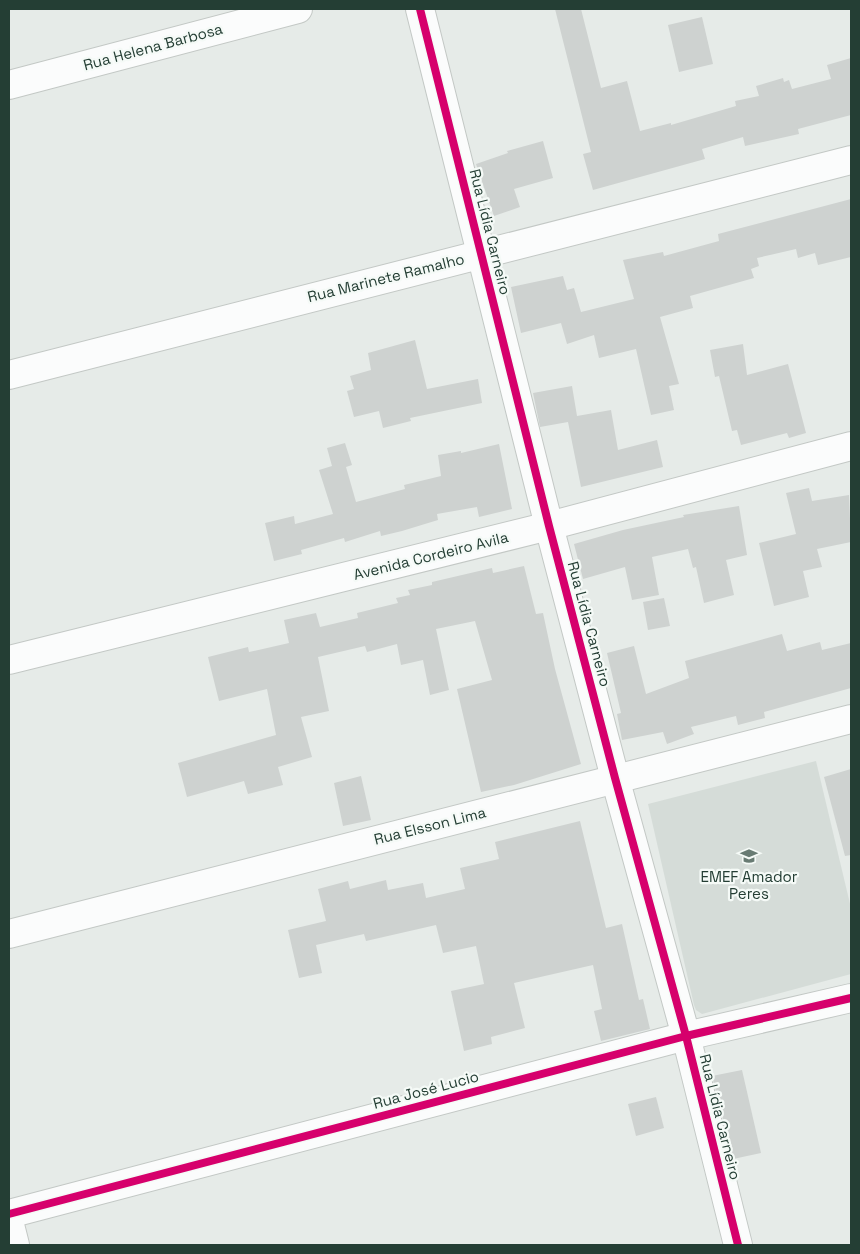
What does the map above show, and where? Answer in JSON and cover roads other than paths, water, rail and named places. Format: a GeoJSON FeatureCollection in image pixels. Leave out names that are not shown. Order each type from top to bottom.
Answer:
{"type":"FeatureCollection","features":[{"type":"Feature","properties":{"kind":"street","name":"Rua Helena Barbosa"},"geometry":{"type":"LineString","coordinates":[[9,85],[298,9]]}},
{"type":"Feature","properties":{"kind":"street","name":"Rua Lídia Carneiro"},"geometry":{"type":"LineString","coordinates":[[420,9],[550,526],[615,778],[686,1036],[738,1245]]}},
{"type":"Feature","properties":{"kind":"street","name":"Rua Marinete Ramalho"},"geometry":{"type":"LineString","coordinates":[[9,375],[851,160]]}},
{"type":"Feature","properties":{"kind":"street","name":"Avenida Cordeiro Avila"},"geometry":{"type":"LineString","coordinates":[[9,660],[550,526],[851,446]]}},
{"type":"Feature","properties":{"kind":"street","name":"Rua Elsson Lima"},"geometry":{"type":"LineString","coordinates":[[9,934],[615,778],[851,720]]}},
{"type":"Feature","properties":{"kind":"street","name":"Rua José Lucio"},"geometry":{"type":"LineString","coordinates":[[9,1214],[686,1036],[851,998]]}},
{"type":"Feature","properties":{"kind":"street"},"geometry":{"type":"LineString","coordinates":[[9,1221],[15,1245]]}},
{"type":"Feature","properties":{"kind":"place","name":"EMEF Amador Peres"},"geometry":{"type":"Point","coordinates":[749,856]}}]}
